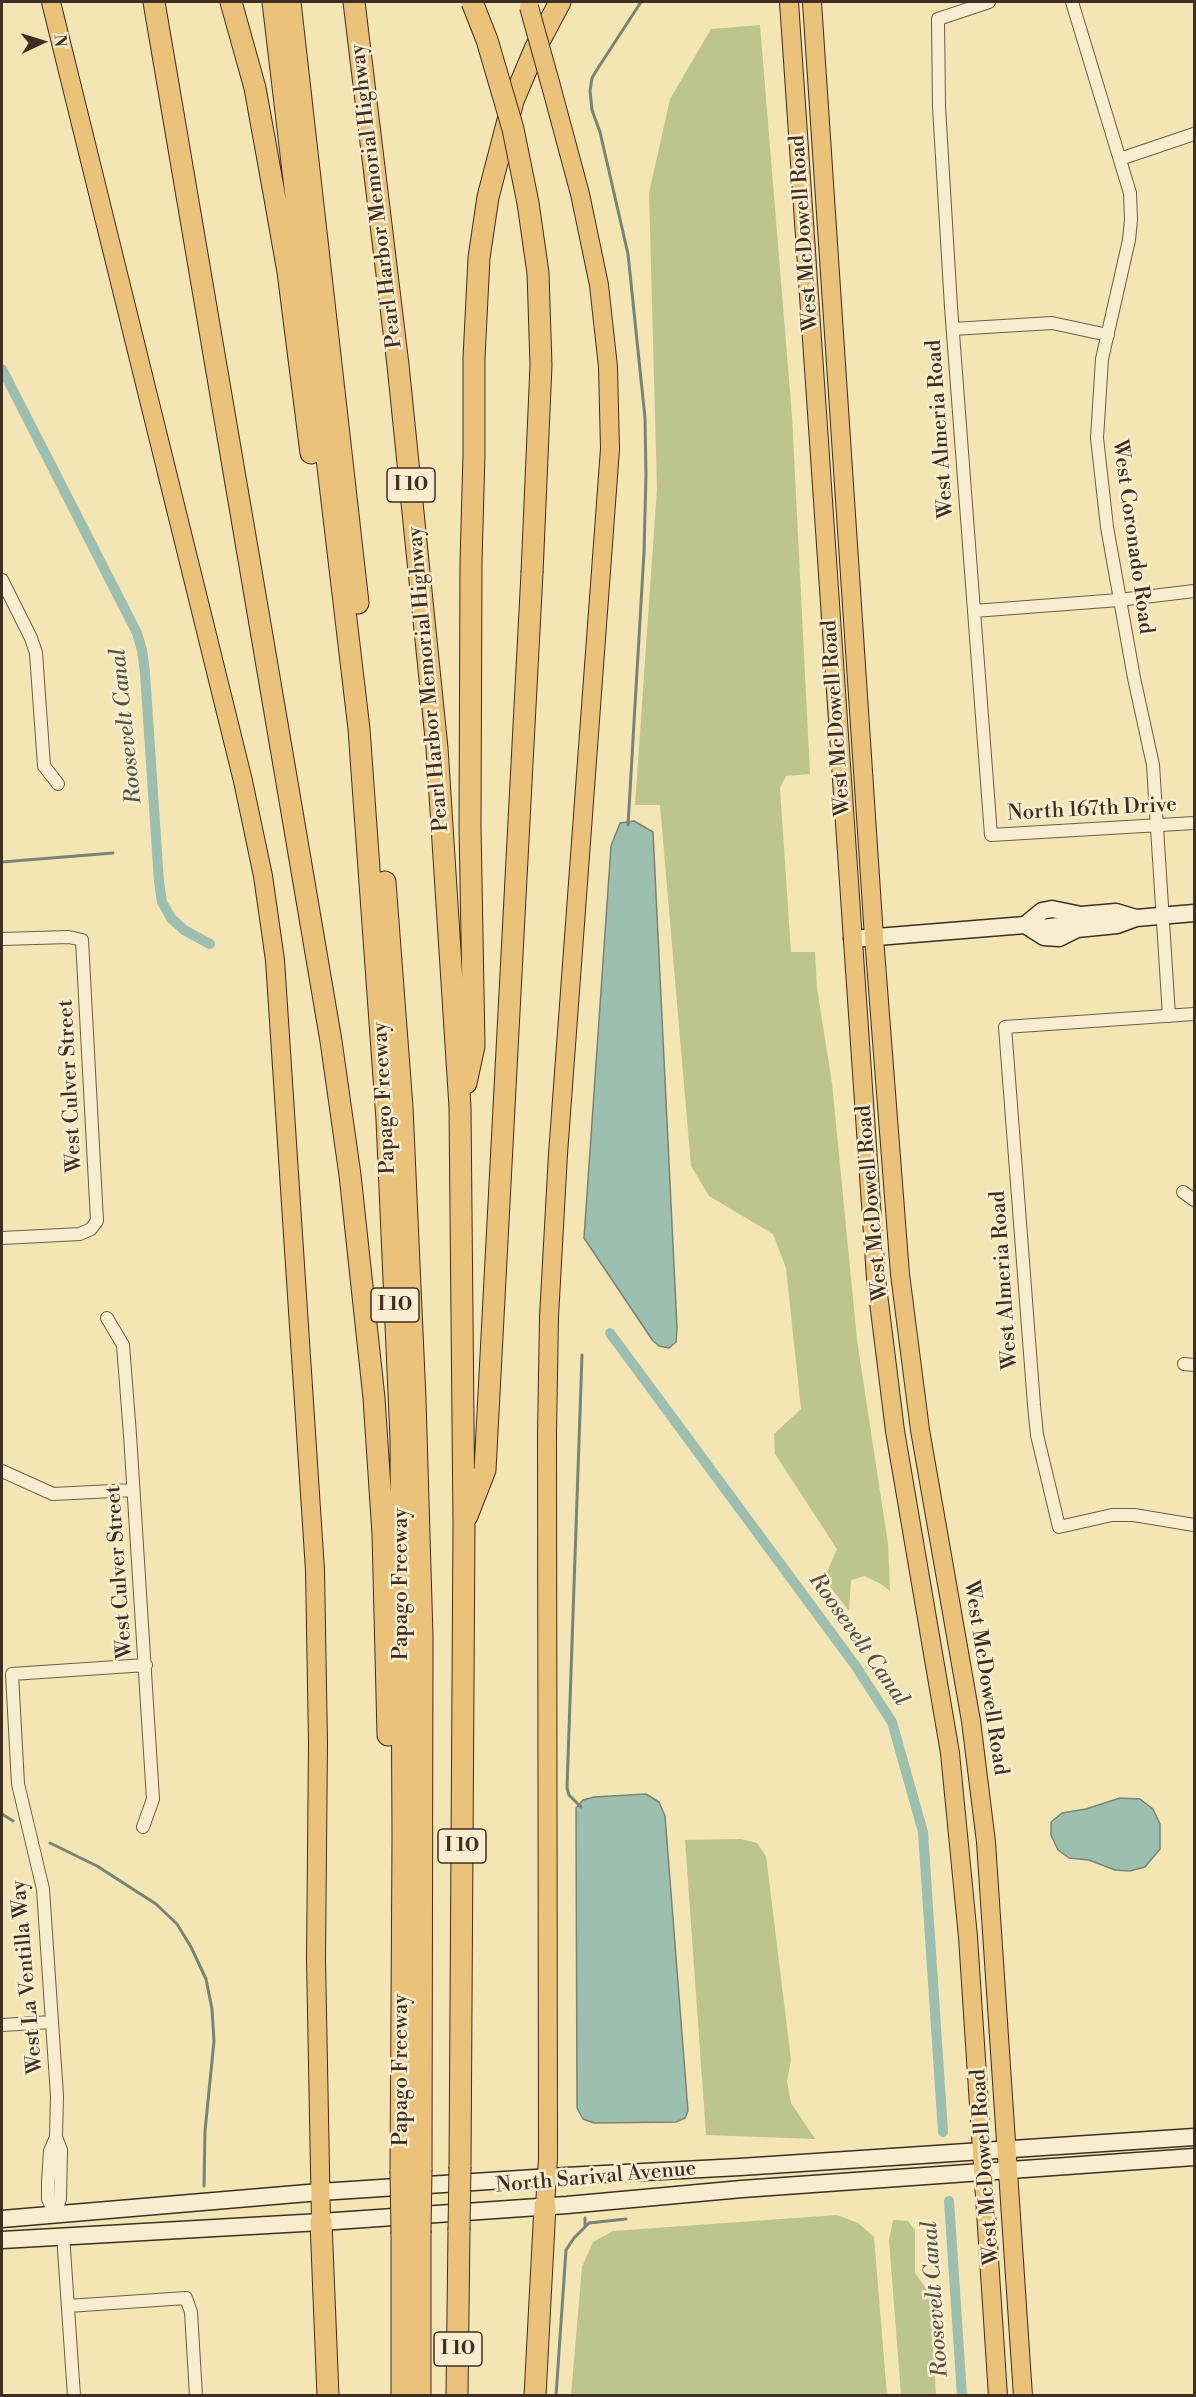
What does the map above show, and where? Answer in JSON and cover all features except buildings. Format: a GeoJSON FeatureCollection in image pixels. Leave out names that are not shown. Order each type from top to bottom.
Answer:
{"type":"FeatureCollection","features":[{"type":"Feature","properties":{"kind":"highway"},"geometry":{"type":"LineString","coordinates":[[154,2],[331,1041],[350,1175],[371,1361],[383,1534],[389,1760],[403,1837]]}},
{"type":"Feature","properties":{"kind":"highway"},"geometry":{"type":"LineString","coordinates":[[231,2],[255,88],[274,193],[296,330],[332,609],[362,774]]}},
{"type":"Feature","properties":{"kind":"highway","name":"I 10"},"geometry":{"type":"LineString","coordinates":[[273,2],[362,774]]}},
{"type":"Feature","properties":{"kind":"highway"},"geometry":{"type":"LineString","coordinates":[[290,2],[366,673],[402,1107],[415,1387],[422,1636],[411,2170]]}},
{"type":"Feature","properties":{"kind":"highway","name":"Pearl Harbor Memorial Highway"},"geometry":{"type":"LineString","coordinates":[[354,2],[398,365],[437,748],[460,1107]]}},
{"type":"Feature","properties":{"kind":"highway"},"geometry":{"type":"LineString","coordinates":[[464,1525],[485,1470],[541,365],[538,273],[528,203],[515,138],[487,40],[471,2]]}},
{"type":"Feature","properties":{"kind":"highway"},"geometry":{"type":"LineString","coordinates":[[460,1107],[474,1046],[470,826],[471,563],[474,358],[479,258],[488,197],[513,101],[535,49],[560,2]]}},
{"type":"Feature","properties":{"kind":"highway","name":"Papago Freeway"},"geometry":{"type":"LineString","coordinates":[[362,774],[386,1109],[400,1427],[403,1837],[411,2170],[411,2233],[402,2396]]}},
{"type":"Feature","properties":{"kind":"highway","name":"I 10"},"geometry":{"type":"LineString","coordinates":[[457,2396],[464,1525],[460,1107]]}},
{"type":"Feature","properties":{"kind":"highway"},"geometry":{"type":"LineString","coordinates":[[535,2396],[545,2206]]}},
{"type":"Feature","properties":{"kind":"highway"},"geometry":{"type":"LineString","coordinates":[[321,2223],[328,2396]]}},
{"type":"Feature","properties":{"kind":"highway"},"geometry":{"type":"LineString","coordinates":[[411,2233],[420,2396]]}},
{"type":"Feature","properties":{"kind":"main road"},"geometry":{"type":"LineString","coordinates":[[51,2],[243,781],[262,876],[274,960],[315,1590],[318,1743],[316,1959],[321,2223]]}},
{"type":"Feature","properties":{"kind":"main road","name":"West McDowell Road"},"geometry":{"type":"LineString","coordinates":[[789,2],[876,1278],[895,1431],[950,1754],[964,1887],[998,2396]]}},
{"type":"Feature","properties":{"kind":"main road","name":"West McDowell Road"},"geometry":{"type":"LineString","coordinates":[[812,2],[874,937],[899,1253],[924,1454],[971,1721],[986,1842],[1023,2396]]}},
{"type":"Feature","properties":{"kind":"main road"},"geometry":{"type":"LineString","coordinates":[[528,4],[580,194],[599,285],[608,367],[610,448],[558,1154],[549,1317],[547,2177],[545,2206]]}},
{"type":"Feature","properties":{"kind":"main road"},"geometry":{"type":"LineString","coordinates":[[852,939],[1067,925],[1076,921],[1117,925],[1136,918],[1194,913]]}},
{"type":"Feature","properties":{"kind":"main road","name":"North Sarival Avenue"},"geometry":{"type":"LineString","coordinates":[[2,2219],[320,2192],[956,2154],[1194,2137]]}},
{"type":"Feature","properties":{"kind":"main road","name":"North Sarival Avenue"},"geometry":{"type":"LineString","coordinates":[[2,2240],[321,2223],[927,2175],[1194,2157]]}},
{"type":"Feature","properties":{"kind":"main road"},"geometry":{"type":"LineString","coordinates":[[63,2235],[66,2225],[93,2222],[124,2209]]}},
{"type":"Feature","properties":{"kind":"main road"},"geometry":{"type":"LineString","coordinates":[[2,2232],[39,2229],[53,2221],[55,2215]]}},
{"type":"Feature","properties":{"kind":"street","name":"West Almeria Road"},"geometry":{"type":"LineString","coordinates":[[989,2],[938,19],[939,107],[953,329],[991,835]]}},
{"type":"Feature","properties":{"kind":"street","name":"West Coronado Road"},"geometry":{"type":"LineString","coordinates":[[1072,2],[1130,193],[1131,220],[1102,359],[1097,438],[1107,527],[1119,600],[1153,765],[1169,1016]]}},
{"type":"Feature","properties":{"kind":"street"},"geometry":{"type":"LineString","coordinates":[[1120,159],[1194,134]]}},
{"type":"Feature","properties":{"kind":"street"},"geometry":{"type":"LineString","coordinates":[[953,329],[1052,323],[1108,335]]}},
{"type":"Feature","properties":{"kind":"street"},"geometry":{"type":"LineString","coordinates":[[2,580],[31,638],[36,653],[44,766],[58,784]]}},
{"type":"Feature","properties":{"kind":"street"},"geometry":{"type":"LineString","coordinates":[[974,611],[1119,600],[1194,591]]}},
{"type":"Feature","properties":{"kind":"street","name":"North 167th Drive"},"geometry":{"type":"LineString","coordinates":[[991,835],[1194,823]]}},
{"type":"Feature","properties":{"kind":"street","name":"West Culver Street"},"geometry":{"type":"LineString","coordinates":[[2,939],[69,937],[82,940],[97,1221],[91,1229],[80,1234],[2,1238]]}},
{"type":"Feature","properties":{"kind":"street"},"geometry":{"type":"LineString","coordinates":[[1169,1016],[1194,1014]]}},
{"type":"Feature","properties":{"kind":"street","name":"West Almeria Road"},"geometry":{"type":"LineString","coordinates":[[1169,1016],[1005,1027],[1034,1405],[1041,1452],[1059,1527],[1112,1515],[1134,1515],[1194,1525]]}},
{"type":"Feature","properties":{"kind":"street"},"geometry":{"type":"LineString","coordinates":[[1183,1192],[1194,1200]]}},
{"type":"Feature","properties":{"kind":"street","name":"West Culver Street"},"geometry":{"type":"LineString","coordinates":[[106,1318],[123,1345],[134,1490],[153,1799],[143,1827]]}},
{"type":"Feature","properties":{"kind":"street"},"geometry":{"type":"LineString","coordinates":[[2,1471],[53,1494],[134,1490]]}},
{"type":"Feature","properties":{"kind":"street","name":"West La Ventilla Way"},"geometry":{"type":"LineString","coordinates":[[55,2215],[60,2199],[61,2150],[56,2137],[57,2096],[43,1889],[18,1784],[12,1674],[146,1665]]}},
{"type":"Feature","properties":{"kind":"street"},"geometry":{"type":"LineString","coordinates":[[2,2025],[52,2022]]}},
{"type":"Feature","properties":{"kind":"street"},"geometry":{"type":"LineString","coordinates":[[63,2235],[74,2396]]}},
{"type":"Feature","properties":{"kind":"street"},"geometry":{"type":"LineString","coordinates":[[68,2306],[186,2298],[191,2312],[196,2396]]}},
{"type":"Feature","properties":{"kind":"green space"},"geometry":{"type":"Polygon","coordinates":[[[760,25],[792,416],[810,774],[786,776],[780,788],[791,952],[815,952],[817,988],[832,1083],[857,1340],[888,1544],[890,1591],[864,1576],[851,1580],[849,1611],[824,1579],[837,1549],[775,1454],[774,1434],[801,1409],[786,1268],[773,1234],[709,1196],[691,1166],[660,805],[635,805],[657,488],[649,193],[670,99],[711,29],[760,25]]]}},
{"type":"Feature","properties":{"kind":"green space"},"geometry":{"type":"Polygon","coordinates":[[[741,1839],[757,1843],[766,1856],[791,2060],[787,2081],[791,2103],[815,2139],[706,2135],[685,1840],[741,1839]]]}},
{"type":"Feature","properties":{"kind":"green space"},"geometry":{"type":"Polygon","coordinates":[[[837,2215],[858,2223],[874,2237],[887,2395],[571,2395],[582,2267],[593,2242],[613,2231],[837,2215]]]}},
{"type":"Feature","properties":{"kind":"green space"},"geometry":{"type":"Polygon","coordinates":[[[893,2220],[908,2221],[915,2230],[915,2273],[930,2294],[936,2395],[901,2395],[889,2240],[893,2220]]]}},
{"type":"Feature","properties":{"kind":"shaded area"},"geometry":{"type":"Polygon","coordinates":[[[634,821],[653,832],[677,1328],[676,1342],[669,1348],[659,1346],[653,1341],[584,1238],[611,846],[620,823],[634,821]]]}},
{"type":"Feature","properties":{"kind":"shaded area"},"geometry":{"type":"Polygon","coordinates":[[[646,1794],[659,1802],[665,1816],[688,2111],[685,2118],[676,2122],[594,2123],[583,2119],[577,2108],[576,1808],[583,1800],[594,1797],[646,1794]]]}},
{"type":"Feature","properties":{"kind":"shaded area"},"geometry":{"type":"Polygon","coordinates":[[[1120,1798],[1140,1799],[1153,1809],[1160,1824],[1160,1849],[1145,1867],[1130,1871],[1115,1870],[1089,1860],[1069,1858],[1058,1850],[1051,1835],[1051,1822],[1062,1813],[1086,1809],[1120,1798]]]}},
{"type":"Feature","properties":{"kind":"waterway"},"geometry":{"type":"LineString","coordinates":[[628,825],[644,552],[645,418],[628,254],[600,132],[592,110],[590,91],[592,78],[641,2]]}},
{"type":"Feature","properties":{"kind":"waterway","name":"Roosevelt Canal"},"geometry":{"type":"LineString","coordinates":[[2,369],[137,633],[145,673],[162,902],[171,918],[184,930],[210,944]]}},
{"type":"Feature","properties":{"kind":"waterway"},"geometry":{"type":"LineString","coordinates":[[2,862],[113,853]]}},
{"type":"Feature","properties":{"kind":"waterway","name":"Roosevelt Canal"},"geometry":{"type":"LineString","coordinates":[[610,1333],[855,1665],[892,1722],[923,1832],[943,2132]]}},
{"type":"Feature","properties":{"kind":"waterway"},"geometry":{"type":"LineString","coordinates":[[581,1807],[569,1795],[567,1788],[582,1355]]}},
{"type":"Feature","properties":{"kind":"waterway"},"geometry":{"type":"LineString","coordinates":[[2,1814],[13,1821]]}},
{"type":"Feature","properties":{"kind":"waterway"},"geometry":{"type":"LineString","coordinates":[[50,1843],[97,1866],[156,1904],[177,1924],[206,1979],[212,2009],[214,2041],[205,2131],[204,2186]]}},
{"type":"Feature","properties":{"kind":"waterway","name":"Roosevelt Canal"},"geometry":{"type":"LineString","coordinates":[[949,2201],[962,2396]]}},
{"type":"Feature","properties":{"kind":"waterway"},"geometry":{"type":"LineString","coordinates":[[585,2218],[585,2225]]}},
{"type":"Feature","properties":{"kind":"waterway"},"geometry":{"type":"LineString","coordinates":[[556,2396],[566,2250],[589,2223],[626,2219]]}}]}
